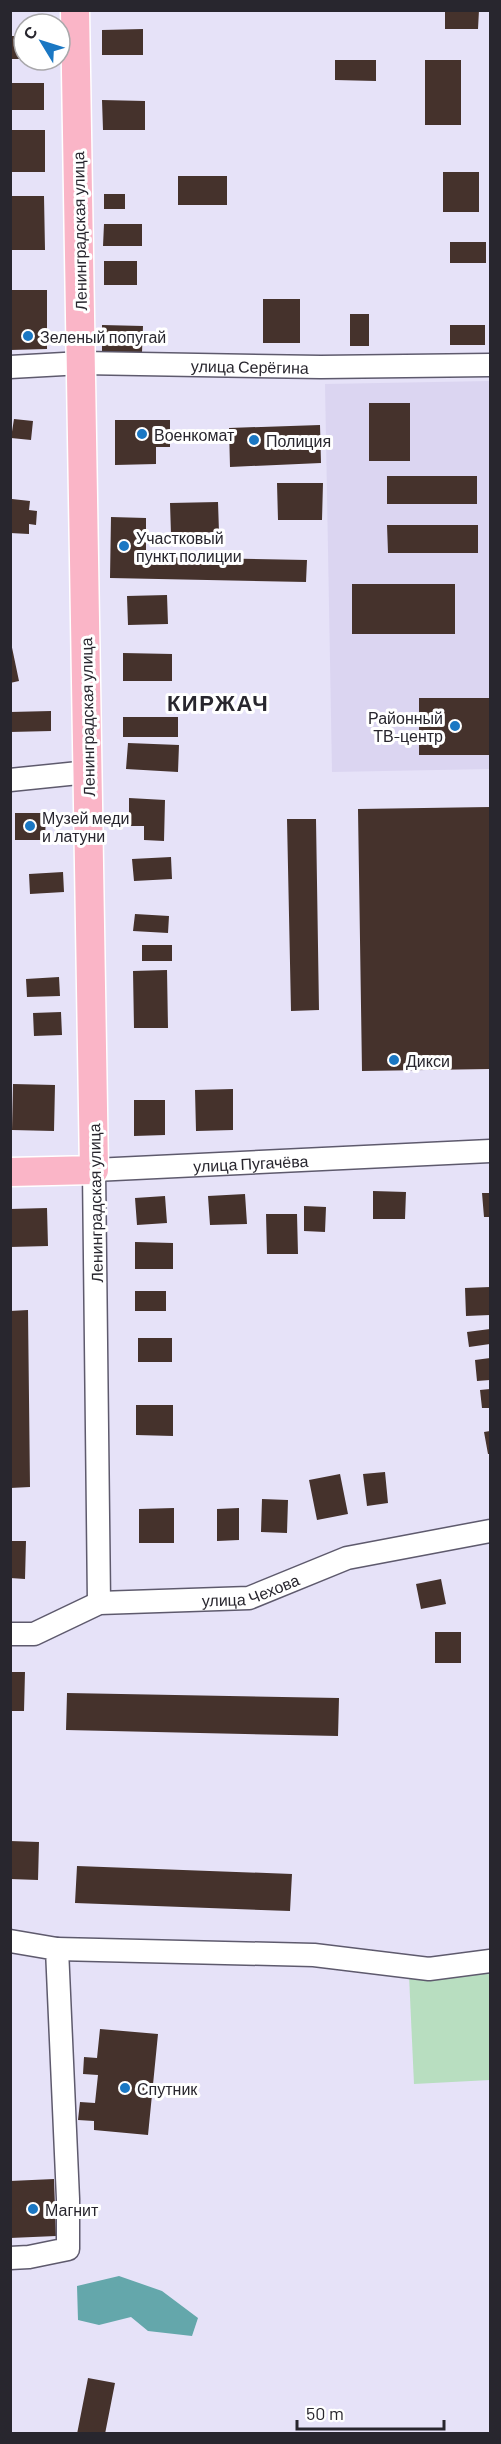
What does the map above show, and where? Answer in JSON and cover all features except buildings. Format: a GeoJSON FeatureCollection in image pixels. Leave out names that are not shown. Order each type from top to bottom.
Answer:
{"type":"FeatureCollection","features":[{"type":"Feature","properties":{"kind":"main road","name":"Ленинградская улица"},"geometry":{"type":"LineString","coordinates":[[75,10],[94,1170]]}},
{"type":"Feature","properties":{"kind":"main road","name":"улица Пугачёва"},"geometry":{"type":"LineString","coordinates":[[10,1172],[94,1170]]}},
{"type":"Feature","properties":{"kind":"street","name":"улица Серёгина"},"geometry":{"type":"LineString","coordinates":[[10,367],[82,363],[321,367],[490,365]]}},
{"type":"Feature","properties":{"kind":"street"},"geometry":{"type":"LineString","coordinates":[[10,780],[88,772]]}},
{"type":"Feature","properties":{"kind":"street","name":"улица Пугачёва"},"geometry":{"type":"LineString","coordinates":[[94,1170],[490,1151]]}},
{"type":"Feature","properties":{"kind":"street","name":"Ленинградская улица"},"geometry":{"type":"LineString","coordinates":[[94,1170],[99,1603]]}},
{"type":"Feature","properties":{"kind":"street","name":"улица Чехова"},"geometry":{"type":"LineString","coordinates":[[10,1634],[34,1634],[99,1603],[249,1598],[346,1558],[490,1531]]}},
{"type":"Feature","properties":{"kind":"street"},"geometry":{"type":"LineString","coordinates":[[10,1941],[57,1949],[314,1955],[429,1969],[490,1961]]}},
{"type":"Feature","properties":{"kind":"street"},"geometry":{"type":"LineString","coordinates":[[10,2258],[29,2257],[68,2249],[68,2199],[57,1949]]}},
{"type":"Feature","properties":{"kind":"shaded area"},"geometry":{"type":"Polygon","coordinates":[[[490,381],[490,769],[332,772],[325,384],[490,381]]]}},
{"type":"Feature","properties":{"kind":"shaded area"},"geometry":{"type":"Polygon","coordinates":[[[490,1971],[490,2080],[414,2084],[409,1975],[490,1971]]]}},
{"type":"Feature","properties":{"kind":"shaded area"},"geometry":{"type":"Polygon","coordinates":[[[119,2276],[162,2291],[198,2318],[192,2336],[148,2331],[131,2317],[99,2325],[78,2320],[77,2286],[119,2276]]]}},
{"type":"Feature","properties":{"kind":"place","name":"Зеленый попугай"},"geometry":{"type":"Point","coordinates":[28,336]}},
{"type":"Feature","properties":{"kind":"place","name":"Военкомат"},"geometry":{"type":"Point","coordinates":[142,434]}},
{"type":"Feature","properties":{"kind":"place","name":"Полиция"},"geometry":{"type":"Point","coordinates":[254,440]}},
{"type":"Feature","properties":{"kind":"place","name":"Участковый пункт полиции"},"geometry":{"type":"Point","coordinates":[124,546]}},
{"type":"Feature","properties":{"kind":"place","name":"Районный ТВ-центр"},"geometry":{"type":"Point","coordinates":[455,726]}},
{"type":"Feature","properties":{"kind":"place","name":"Музей меди и латуни"},"geometry":{"type":"Point","coordinates":[30,826]}},
{"type":"Feature","properties":{"kind":"place","name":"Дикси"},"geometry":{"type":"Point","coordinates":[394,1060]}},
{"type":"Feature","properties":{"kind":"place","name":"Спутник"},"geometry":{"type":"Point","coordinates":[125,2088]}},
{"type":"Feature","properties":{"kind":"place","name":"Магнит"},"geometry":{"type":"Point","coordinates":[33,2209]}},
{"type":"Feature","properties":{"kind":"district","name":"КИРЖАЧ"},"geometry":{"type":"Point","coordinates":[218,702]}}]}
